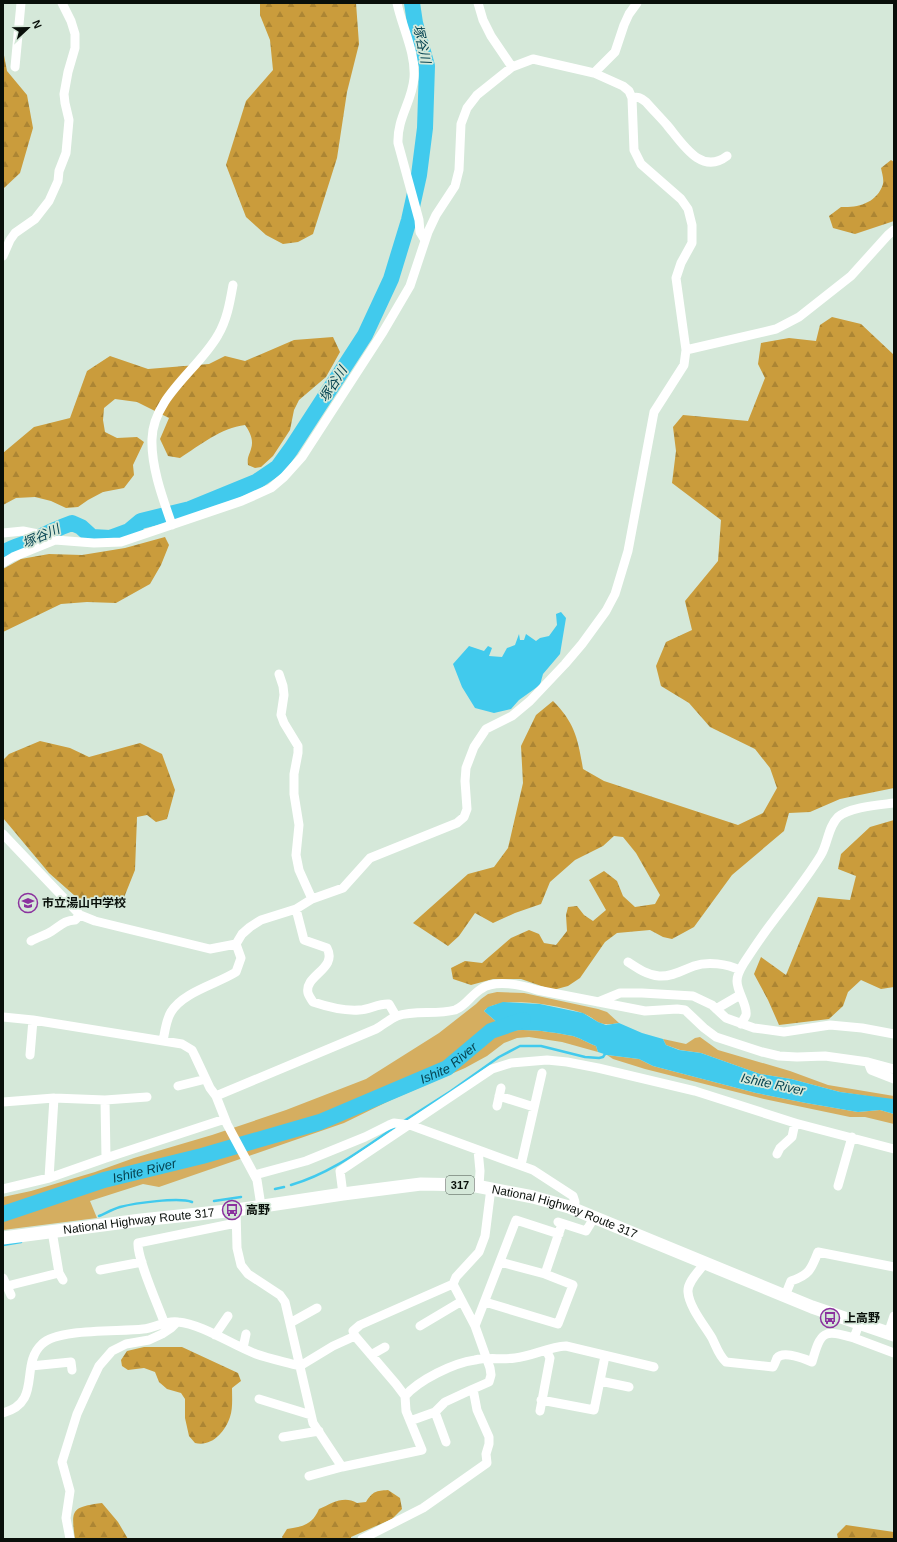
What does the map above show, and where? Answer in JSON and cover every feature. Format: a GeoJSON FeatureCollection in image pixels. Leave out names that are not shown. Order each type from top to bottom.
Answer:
{"type":"FeatureCollection","features":[{"type":"Feature","properties":{"kind":"highway","name":"National Highway Route 317"},"geometry":{"type":"LineString","coordinates":[[3,1238],[236,1210],[421,1184],[485,1187],[532,1197],[574,1210],[785,1296],[891,1335]]}},
{"type":"Feature","properties":{"kind":"street"},"geometry":{"type":"LineString","coordinates":[[15,67],[21,3]]}},
{"type":"Feature","properties":{"kind":"street"},"geometry":{"type":"LineString","coordinates":[[3,256],[10,240],[16,233],[35,219],[50,201],[58,181],[59,172],[66,153],[69,120],[64,94],[68,72],[75,48],[75,34],[71,21],[62,3]]}},
{"type":"Feature","properties":{"kind":"street"},"geometry":{"type":"LineString","coordinates":[[397,3],[413,62],[414,77],[411,94],[403,111],[397,132],[398,143],[420,232],[425,240]]}},
{"type":"Feature","properties":{"kind":"street"},"geometry":{"type":"LineString","coordinates":[[478,3],[483,20],[491,36],[512,67]]}},
{"type":"Feature","properties":{"kind":"street"},"geometry":{"type":"LineString","coordinates":[[594,73],[614,52],[628,14],[637,3]]}},
{"type":"Feature","properties":{"kind":"street"},"geometry":{"type":"LineString","coordinates":[[3,534],[23,531],[52,539],[94,543],[121,542],[171,523],[242,501],[271,488],[284,477],[302,457],[397,310],[410,286],[425,240],[436,215],[452,192],[458,180],[461,124],[466,108],[477,95],[512,67],[533,59],[594,73],[623,86],[629,91],[632,98],[634,150],[641,164],[685,204],[688,209],[692,225],[692,243],[681,263],[676,278],[686,350],[684,365],[654,412],[628,551],[615,594],[606,612],[565,664],[512,716],[486,729],[474,747],[466,768],[465,781],[467,809],[464,817],[458,823],[370,858],[343,888],[312,899],[296,909],[261,920],[242,934],[236,944],[210,949],[80,915],[3,834]]}},
{"type":"Feature","properties":{"kind":"street"},"geometry":{"type":"LineString","coordinates":[[632,98],[641,98],[646,102],[695,157],[708,162],[720,162],[728,156]]}},
{"type":"Feature","properties":{"kind":"street"},"geometry":{"type":"LineString","coordinates":[[686,350],[776,329],[789,324],[851,276],[888,234],[894,230]]}},
{"type":"Feature","properties":{"kind":"street"},"geometry":{"type":"LineString","coordinates":[[171,523],[152,454],[152,438],[155,421],[162,406],[209,349],[218,335],[226,317],[233,285]]}},
{"type":"Feature","properties":{"kind":"street"},"geometry":{"type":"LineString","coordinates":[[3,563],[52,539]]}},
{"type":"Feature","properties":{"kind":"street"},"geometry":{"type":"LineString","coordinates":[[279,674],[284,694],[281,715],[284,723],[298,746],[294,774],[294,794],[299,825],[296,855],[299,870],[312,899]]}},
{"type":"Feature","properties":{"kind":"street"},"geometry":{"type":"LineString","coordinates":[[741,1024],[746,1015],[745,1006],[737,983],[740,970],[772,922],[808,875],[826,844],[830,828],[846,811],[894,803]]}},
{"type":"Feature","properties":{"kind":"street"},"geometry":{"type":"LineString","coordinates":[[296,909],[304,940],[327,948],[330,954],[330,960],[309,985],[308,992],[313,1002],[323,1005],[358,1010],[389,1004],[396,1016]]}},
{"type":"Feature","properties":{"kind":"street"},"geometry":{"type":"LineString","coordinates":[[31,941],[53,930],[60,924],[70,920],[75,920],[80,915]]}},
{"type":"Feature","properties":{"kind":"street"},"geometry":{"type":"LineString","coordinates":[[163,1041],[166,1023],[170,1012],[177,1004],[236,972],[241,958],[236,944]]}},
{"type":"Feature","properties":{"kind":"street"},"geometry":{"type":"LineString","coordinates":[[628,962],[644,972],[658,976],[669,976],[696,965],[707,964],[723,964],[740,970]]}},
{"type":"Feature","properties":{"kind":"street"},"geometry":{"type":"LineString","coordinates":[[216,1096],[376,1029],[396,1016],[456,1009],[464,1005],[481,988],[498,984],[524,986],[597,1003],[645,1011],[685,1010],[716,1037],[779,1056],[797,1058],[825,1056],[868,1062],[894,1069]]}},
{"type":"Feature","properties":{"kind":"street"},"geometry":{"type":"LineString","coordinates":[[597,1003],[620,993],[693,996],[712,1005],[726,1018],[754,1028],[773,1032],[784,1032],[830,1025],[862,1028],[894,1034]]}},
{"type":"Feature","properties":{"kind":"street"},"geometry":{"type":"LineString","coordinates":[[716,1009],[740,995]]}},
{"type":"Feature","properties":{"kind":"street"},"geometry":{"type":"LineString","coordinates":[[3,1017],[33,1020],[182,1044],[188,1047],[195,1056],[210,1088],[216,1096],[226,1122],[255,1175],[261,1206]]}},
{"type":"Feature","properties":{"kind":"street"},"geometry":{"type":"LineString","coordinates":[[30,1055],[33,1020]]}},
{"type":"Feature","properties":{"kind":"street"},"geometry":{"type":"LineString","coordinates":[[343,1194],[340,1171],[492,1069],[511,1063],[547,1060],[598,1068],[695,1091],[795,1123],[894,1149]]}},
{"type":"Feature","properties":{"kind":"street"},"geometry":{"type":"LineString","coordinates":[[868,1062],[871,1070],[894,1079]]}},
{"type":"Feature","properties":{"kind":"street"},"geometry":{"type":"LineString","coordinates":[[521,1165],[542,1073]]}},
{"type":"Feature","properties":{"kind":"street"},"geometry":{"type":"LineString","coordinates":[[178,1086],[206,1079]]}},
{"type":"Feature","properties":{"kind":"street"},"geometry":{"type":"LineString","coordinates":[[497,1106],[500,1092],[534,1108]]}},
{"type":"Feature","properties":{"kind":"street"},"geometry":{"type":"LineString","coordinates":[[3,1102],[54,1098],[105,1100],[147,1097]]}},
{"type":"Feature","properties":{"kind":"street"},"geometry":{"type":"LineString","coordinates":[[49,1178],[54,1098]]}},
{"type":"Feature","properties":{"kind":"street"},"geometry":{"type":"LineString","coordinates":[[105,1100],[106,1158]]}},
{"type":"Feature","properties":{"kind":"street"},"geometry":{"type":"LineString","coordinates":[[3,1189],[49,1178],[106,1158],[226,1122]]}},
{"type":"Feature","properties":{"kind":"street"},"geometry":{"type":"LineString","coordinates":[[255,1175],[306,1161],[365,1137],[394,1123],[410,1125],[533,1170],[573,1196],[575,1202],[574,1210]]}},
{"type":"Feature","properties":{"kind":"street"},"geometry":{"type":"LineString","coordinates":[[777,1154],[780,1148],[792,1137],[795,1123]]}},
{"type":"Feature","properties":{"kind":"street"},"geometry":{"type":"LineString","coordinates":[[838,1186],[852,1137]]}},
{"type":"Feature","properties":{"kind":"street"},"geometry":{"type":"LineString","coordinates":[[309,1476],[342,1467],[422,1450],[406,1412],[405,1396],[355,1336],[353,1331],[360,1325],[453,1284],[456,1277],[479,1252],[485,1236],[485,1187],[480,1171],[478,1150]]}},
{"type":"Feature","properties":{"kind":"street"},"geometry":{"type":"LineString","coordinates":[[236,1210],[237,1248],[241,1265],[248,1274],[280,1295],[285,1302],[313,1423],[342,1467]]}},
{"type":"Feature","properties":{"kind":"street"},"geometry":{"type":"LineString","coordinates":[[545,1274],[559,1234],[560,1223],[586,1231],[594,1218]]}},
{"type":"Feature","properties":{"kind":"street"},"geometry":{"type":"LineString","coordinates":[[474,1326],[485,1302],[516,1220],[559,1234]]}},
{"type":"Feature","properties":{"kind":"street"},"geometry":{"type":"LineString","coordinates":[[164,1322],[142,1262],[138,1243],[236,1224]]}},
{"type":"Feature","properties":{"kind":"street"},"geometry":{"type":"LineString","coordinates":[[11,1295],[5,1282],[61,1277],[52,1231]]}},
{"type":"Feature","properties":{"kind":"street"},"geometry":{"type":"LineString","coordinates":[[785,1296],[788,1284],[791,1281],[805,1276],[811,1269],[818,1252],[894,1267]]}},
{"type":"Feature","properties":{"kind":"street"},"geometry":{"type":"LineString","coordinates":[[100,1270],[142,1262]]}},
{"type":"Feature","properties":{"kind":"street"},"geometry":{"type":"LineString","coordinates":[[485,1302],[558,1324],[573,1285],[545,1274],[500,1262]]}},
{"type":"Feature","properties":{"kind":"street"},"geometry":{"type":"LineString","coordinates":[[705,1263],[689,1285],[688,1292],[700,1321],[726,1362],[774,1367],[778,1357],[782,1355],[790,1355],[812,1362],[817,1345],[822,1336],[827,1333],[835,1332],[894,1353]]}},
{"type":"Feature","properties":{"kind":"street"},"geometry":{"type":"LineString","coordinates":[[410,1421],[435,1412],[445,1402],[489,1382],[491,1375],[487,1359],[474,1326],[453,1284]]}},
{"type":"Feature","properties":{"kind":"street"},"geometry":{"type":"LineString","coordinates":[[420,1326],[462,1301]]}},
{"type":"Feature","properties":{"kind":"street"},"geometry":{"type":"LineString","coordinates":[[290,1323],[318,1308]]}},
{"type":"Feature","properties":{"kind":"street"},"geometry":{"type":"LineString","coordinates":[[215,1335],[228,1316]]}},
{"type":"Feature","properties":{"kind":"street"},"geometry":{"type":"LineString","coordinates":[[891,1335],[894,1316]]}},
{"type":"Feature","properties":{"kind":"street"},"geometry":{"type":"LineString","coordinates":[[3,1412],[16,1407],[24,1399],[29,1386],[31,1361],[36,1350],[43,1343],[54,1338],[78,1333],[143,1329],[160,1326],[164,1322],[177,1322],[203,1329],[256,1354],[300,1366],[333,1346],[355,1336]]}},
{"type":"Feature","properties":{"kind":"street"},"geometry":{"type":"LineString","coordinates":[[70,1539],[66,1518],[70,1491],[62,1462],[77,1414],[99,1366],[112,1351],[126,1344],[149,1340],[162,1334],[177,1322]]}},
{"type":"Feature","properties":{"kind":"street"},"geometry":{"type":"LineString","coordinates":[[854,1338],[859,1324]]}},
{"type":"Feature","properties":{"kind":"street"},"geometry":{"type":"LineString","coordinates":[[243,1348],[246,1334]]}},
{"type":"Feature","properties":{"kind":"street"},"geometry":{"type":"LineString","coordinates":[[405,1396],[420,1382],[459,1364],[476,1360],[514,1358],[537,1354],[554,1347],[566,1346],[654,1367]]}},
{"type":"Feature","properties":{"kind":"street"},"geometry":{"type":"LineString","coordinates":[[371,1355],[385,1347]]}},
{"type":"Feature","properties":{"kind":"street"},"geometry":{"type":"LineString","coordinates":[[540,1411],[550,1358],[546,1350]]}},
{"type":"Feature","properties":{"kind":"street"},"geometry":{"type":"LineString","coordinates":[[541,1400],[594,1410],[605,1356]]}},
{"type":"Feature","properties":{"kind":"street"},"geometry":{"type":"LineString","coordinates":[[31,1366],[71,1362],[72,1370]]}},
{"type":"Feature","properties":{"kind":"street"},"geometry":{"type":"LineString","coordinates":[[600,1381],[629,1387]]}},
{"type":"Feature","properties":{"kind":"street"},"geometry":{"type":"LineString","coordinates":[[362,1539],[423,1508],[487,1463],[486,1454],[489,1444],[489,1437],[477,1410],[473,1389]]}},
{"type":"Feature","properties":{"kind":"street"},"geometry":{"type":"LineString","coordinates":[[259,1399],[312,1415]]}},
{"type":"Feature","properties":{"kind":"street"},"geometry":{"type":"LineString","coordinates":[[435,1412],[446,1442]]}},
{"type":"Feature","properties":{"kind":"street"},"geometry":{"type":"LineString","coordinates":[[283,1437],[319,1431]]}},
{"type":"Feature","properties":{"kind":"shaded area"},"geometry":{"type":"Polygon","coordinates":[[[497,992],[524,993],[598,1009],[607,1012],[619,1023],[601,1023],[573,1010],[546,1005],[516,1002],[492,1006],[484,1011],[507,1031],[532,1030],[573,1036],[596,1046],[598,1052],[562,1042],[529,1037],[517,1038],[504,1043],[487,1056],[465,1068],[391,1100],[344,1123],[159,1187],[143,1184],[90,1201],[97,1218],[3,1230],[3,1197],[31,1191],[212,1135],[286,1110],[366,1079],[439,1033],[488,994],[497,992]]]}},
{"type":"Feature","properties":{"kind":"shaded area"},"geometry":{"type":"Polygon","coordinates":[[[700,1037],[718,1050],[790,1071],[828,1085],[894,1096],[894,1100],[840,1092],[791,1079],[760,1074],[701,1053],[680,1050],[666,1045],[663,1039],[686,1044],[695,1038],[700,1037]]]}},
{"type":"Feature","properties":{"kind":"shaded area"},"geometry":{"type":"Polygon","coordinates":[[[607,1055],[639,1059],[653,1066],[756,1093],[858,1112],[880,1110],[894,1114],[894,1124],[865,1117],[850,1117],[764,1099],[645,1069],[613,1059],[607,1055]]]}},
{"type":"Feature","properties":{"kind":"green space"},"geometry":{"type":"Polygon","coordinates":[[[260,3],[356,3],[359,44],[347,92],[337,158],[313,234],[298,242],[283,244],[266,235],[246,217],[226,165],[246,101],[273,70],[270,40],[260,15],[260,3]]]}},
{"type":"Feature","properties":{"kind":"green space"},"geometry":{"type":"Polygon","coordinates":[[[3,50],[7,71],[27,95],[33,128],[20,173],[3,189],[3,50]]]}},
{"type":"Feature","properties":{"kind":"green space"},"geometry":{"type":"Polygon","coordinates":[[[891,160],[894,162],[894,221],[855,234],[833,228],[829,216],[841,207],[860,205],[872,200],[876,196],[883,184],[881,168],[891,160]]]}},
{"type":"Feature","properties":{"kind":"green space"},"geometry":{"type":"Polygon","coordinates":[[[832,317],[861,324],[894,355],[894,788],[840,799],[810,812],[789,813],[784,831],[732,875],[694,927],[672,939],[663,937],[650,930],[617,933],[605,942],[580,978],[568,986],[553,990],[521,979],[493,979],[471,985],[453,979],[451,968],[465,961],[482,963],[511,938],[529,930],[539,934],[544,943],[556,945],[567,931],[566,915],[568,907],[577,906],[584,915],[593,921],[606,910],[589,880],[604,871],[617,881],[623,896],[635,907],[655,904],[660,895],[636,853],[623,837],[614,836],[603,846],[575,860],[550,882],[541,904],[515,913],[493,923],[475,913],[459,936],[448,946],[413,923],[468,874],[494,867],[508,848],[523,783],[521,746],[536,715],[553,701],[571,724],[577,740],[583,769],[604,781],[738,825],[763,813],[777,788],[770,768],[755,749],[710,727],[689,703],[661,686],[656,666],[666,642],[692,630],[685,601],[718,561],[721,520],[672,483],[676,451],[673,427],[683,415],[748,421],[765,378],[758,364],[761,343],[789,338],[816,341],[820,325],[832,317]]]}},
{"type":"Feature","properties":{"kind":"green space"},"geometry":{"type":"Polygon","coordinates":[[[333,337],[340,352],[326,377],[299,400],[294,410],[290,430],[273,456],[261,467],[255,468],[248,465],[252,439],[245,425],[219,433],[180,458],[168,456],[160,439],[169,418],[137,402],[115,399],[104,408],[103,420],[105,432],[117,438],[137,437],[144,442],[133,465],[134,475],[124,488],[103,492],[78,507],[66,508],[51,501],[35,497],[16,498],[3,505],[3,453],[34,427],[70,418],[87,371],[110,356],[148,369],[209,364],[225,356],[245,361],[294,340],[333,337]]]}},
{"type":"Feature","properties":{"kind":"green space"},"geometry":{"type":"Polygon","coordinates":[[[165,537],[169,545],[161,565],[150,584],[116,603],[87,602],[61,604],[3,632],[3,569],[21,559],[49,554],[82,555],[125,548],[165,537]]]}},
{"type":"Feature","properties":{"kind":"green space"},"geometry":{"type":"Polygon","coordinates":[[[40,741],[70,748],[89,757],[140,743],[162,754],[175,790],[167,819],[156,822],[147,815],[137,817],[135,870],[123,900],[103,907],[83,903],[49,873],[3,818],[3,760],[9,754],[40,741]]]}},
{"type":"Feature","properties":{"kind":"green space"},"geometry":{"type":"Polygon","coordinates":[[[894,820],[894,987],[881,989],[861,980],[848,992],[843,1006],[829,1019],[779,1025],[754,974],[761,957],[786,975],[818,897],[850,900],[856,876],[838,869],[841,854],[870,827],[894,820]]]}},
{"type":"Feature","properties":{"kind":"green space"},"geometry":{"type":"Polygon","coordinates":[[[144,1347],[182,1347],[238,1373],[241,1381],[232,1388],[231,1414],[225,1428],[217,1437],[207,1443],[195,1443],[189,1436],[185,1418],[185,1399],[181,1393],[167,1389],[159,1382],[155,1372],[144,1368],[128,1370],[122,1366],[121,1360],[127,1351],[144,1347]]]}},
{"type":"Feature","properties":{"kind":"green space"},"geometry":{"type":"Polygon","coordinates":[[[388,1490],[400,1498],[402,1509],[392,1519],[351,1537],[351,1539],[283,1539],[282,1537],[287,1529],[298,1527],[310,1522],[319,1509],[329,1504],[343,1500],[357,1503],[366,1502],[375,1492],[388,1490]]]}},
{"type":"Feature","properties":{"kind":"green space"},"geometry":{"type":"Polygon","coordinates":[[[102,1503],[118,1522],[128,1539],[75,1539],[73,1522],[75,1512],[84,1506],[102,1503]]]}},
{"type":"Feature","properties":{"kind":"green space"},"geometry":{"type":"Polygon","coordinates":[[[846,1525],[894,1532],[894,1539],[838,1539],[837,1534],[846,1525]]]}},
{"type":"Feature","properties":{"kind":"water"},"geometry":{"type":"Polygon","coordinates":[[[561,612],[566,618],[560,654],[543,674],[540,685],[519,700],[511,709],[494,713],[475,708],[462,687],[453,664],[469,646],[484,651],[488,646],[492,648],[489,656],[502,657],[507,648],[515,645],[519,634],[520,640],[524,640],[526,634],[536,641],[540,638],[549,636],[557,625],[556,614],[561,612]]]}},
{"type":"Feature","properties":{"kind":"water"},"geometry":{"type":"Polygon","coordinates":[[[503,1002],[540,1004],[583,1013],[606,1025],[619,1023],[642,1033],[663,1039],[666,1045],[679,1050],[701,1053],[760,1074],[791,1079],[840,1092],[893,1099],[894,1114],[880,1110],[858,1112],[756,1093],[653,1066],[639,1059],[607,1055],[598,1052],[596,1046],[573,1036],[532,1030],[507,1031],[484,1011],[488,1007],[503,1002]]]}},
{"type":"Feature","properties":{"kind":"waterway","name":"塚谷川"},"geometry":{"type":"LineString","coordinates":[[3,553],[72,523],[81,527],[92,537],[110,538],[129,531],[141,521],[190,509],[256,482],[278,467],[365,335],[391,279],[409,220],[419,175],[425,128],[427,66],[415,23],[412,3]]}},
{"type":"Feature","properties":{"kind":"waterway","name":"Ishite River"},"geometry":{"type":"LineString","coordinates":[[3,1214],[104,1180],[202,1156],[320,1122],[447,1068],[491,1031],[523,1020]]}},
{"type":"Feature","properties":{"kind":"waterway"},"geometry":{"type":"LineString","coordinates":[[404,1121],[451,1091],[499,1057],[520,1046],[541,1046],[585,1057],[599,1058],[608,1053]]}},
{"type":"Feature","properties":{"kind":"waterway"},"geometry":{"type":"LineString","coordinates":[[291,1185],[306,1180],[333,1167],[395,1127]]}},
{"type":"Feature","properties":{"kind":"waterway"},"geometry":{"type":"LineString","coordinates":[[275,1189],[284,1187]]}},
{"type":"Feature","properties":{"kind":"waterway"},"geometry":{"type":"LineString","coordinates":[[214,1201],[241,1197]]}},
{"type":"Feature","properties":{"kind":"waterway"},"geometry":{"type":"LineString","coordinates":[[99,1216],[127,1205],[167,1200],[192,1202]]}},
{"type":"Feature","properties":{"kind":"waterway"},"geometry":{"type":"LineString","coordinates":[[3,1245],[21,1242]]}},
{"type":"Feature","properties":{"kind":"place","name":"市立湯山中学校"},"geometry":{"type":"Point","coordinates":[28,903]}},
{"type":"Feature","properties":{"kind":"place","name":"高野"},"geometry":{"type":"Point","coordinates":[232,1210]}},
{"type":"Feature","properties":{"kind":"place","name":"上高野"},"geometry":{"type":"Point","coordinates":[830,1318]}}]}
